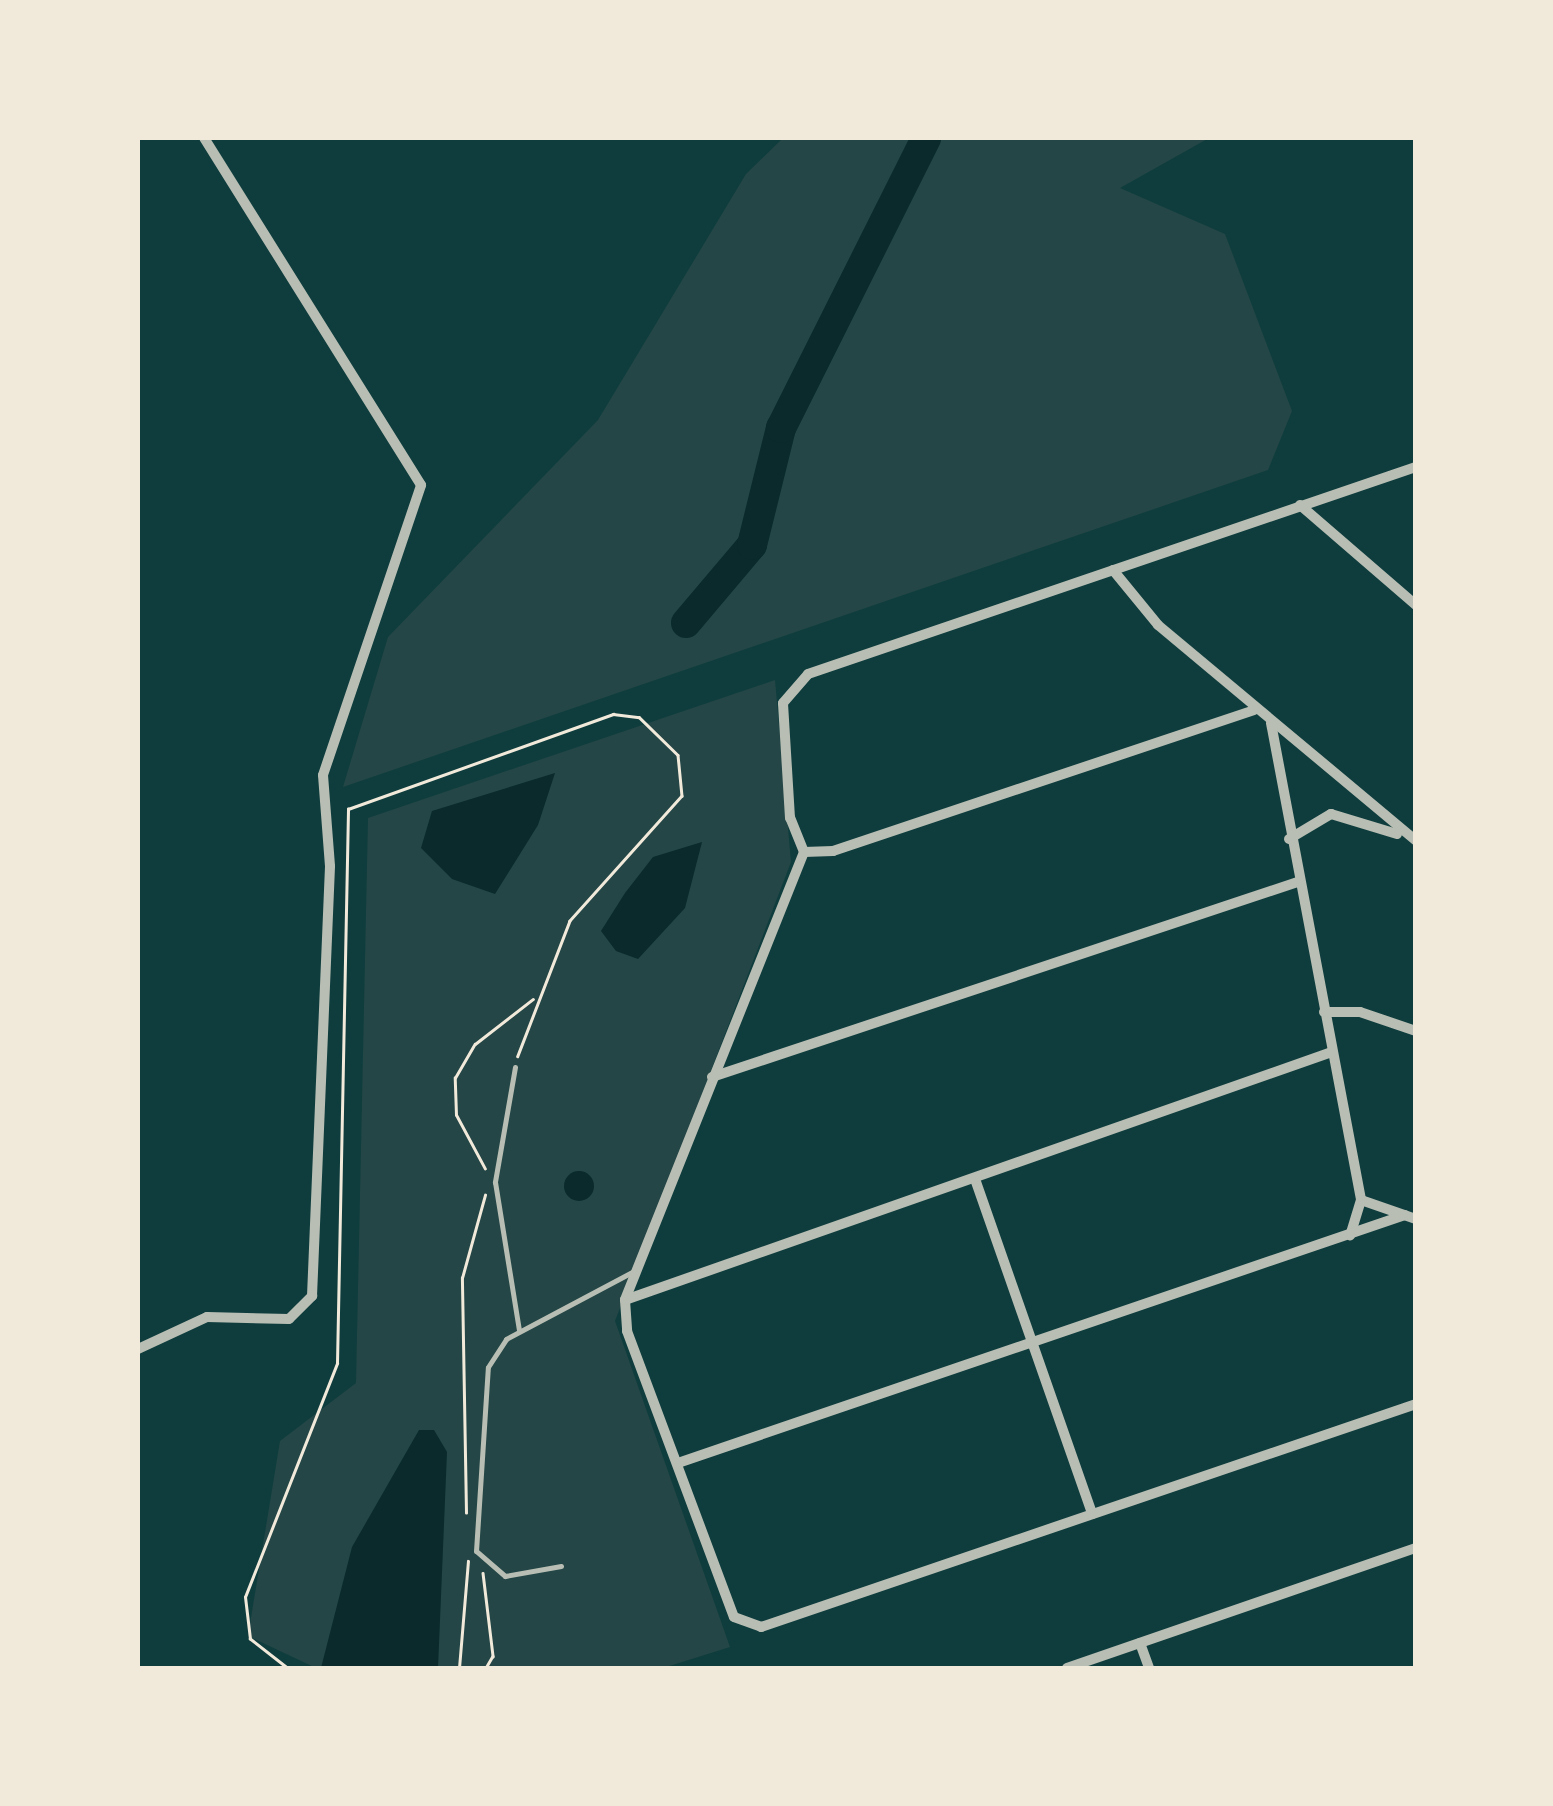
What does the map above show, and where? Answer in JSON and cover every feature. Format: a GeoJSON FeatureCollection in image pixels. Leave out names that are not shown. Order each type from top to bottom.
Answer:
{"type":"FeatureCollection","features":[{"type":"Feature","properties":{"kind":"street"},"geometry":{"type":"LineString","coordinates":[[138,1350],[206,1316],[289,1319],[312,1296],[330,866],[323,775],[422,485],[204,138]]}},
{"type":"Feature","properties":{"kind":"street"},"geometry":{"type":"LineString","coordinates":[[1416,466],[790,686],[787,786],[804,852],[625,1300],[627,1331],[734,1617],[761,1628],[1416,1404]]}},
{"type":"Feature","properties":{"kind":"street"},"geometry":{"type":"LineString","coordinates":[[1300,505],[1416,605]]}},
{"type":"Feature","properties":{"kind":"street"},"geometry":{"type":"LineString","coordinates":[[1113,570],[1158,625],[1399,834]]}},
{"type":"Feature","properties":{"kind":"street"},"geometry":{"type":"LineString","coordinates":[[804,852],[833,851],[1254,710]]}},
{"type":"Feature","properties":{"kind":"street"},"geometry":{"type":"LineString","coordinates":[[1271,723],[1289,840],[1361,1200],[1350,1235]]}},
{"type":"Feature","properties":{"kind":"street"},"geometry":{"type":"LineString","coordinates":[[1289,840],[1332,814],[1416,840]]}},
{"type":"Feature","properties":{"kind":"street"},"geometry":{"type":"LineString","coordinates":[[712,1078],[1298,882]]}},
{"type":"Feature","properties":{"kind":"street"},"geometry":{"type":"LineString","coordinates":[[1324,1012],[1360,1012],[1416,1032]]}},
{"type":"Feature","properties":{"kind":"street"},"geometry":{"type":"LineString","coordinates":[[625,1300],[1332,1052]]}},
{"type":"Feature","properties":{"kind":"street"},"geometry":{"type":"LineString","coordinates":[[975,1179],[1036,1341],[1092,1514]]}},
{"type":"Feature","properties":{"kind":"street"},"geometry":{"type":"LineString","coordinates":[[1361,1200],[1410,1217]]}},
{"type":"Feature","properties":{"kind":"street"},"geometry":{"type":"LineString","coordinates":[[678,1463],[1410,1217]]}},
{"type":"Feature","properties":{"kind":"street"},"geometry":{"type":"LineString","coordinates":[[1066,1668],[1416,1548]]}},
{"type":"Feature","properties":{"kind":"street"},"geometry":{"type":"LineString","coordinates":[[1140,1643],[1149,1668]]}},
{"type":"Feature","properties":{"kind":"lane"},"geometry":{"type":"LineString","coordinates":[[515,1067],[495,1182],[519,1331]]}},
{"type":"Feature","properties":{"kind":"lane"},"geometry":{"type":"LineString","coordinates":[[562,1566],[505,1576],[482,1564],[478,1449],[488,1367],[519,1331],[637,1267]]}},
{"type":"Feature","properties":{"kind":"path"},"geometry":{"type":"LineString","coordinates":[[286,1668],[250,1639],[245,1597],[337,1362],[348,809],[614,714],[639,717],[678,754],[682,796],[570,921],[534,998],[515,1067]]}},
{"type":"Feature","properties":{"kind":"path"},"geometry":{"type":"LineString","coordinates":[[466,1526],[462,1278],[477,1212],[495,1182],[465,1137],[455,1078],[475,1044],[534,998]]}},
{"type":"Feature","properties":{"kind":"path"},"geometry":{"type":"LineString","coordinates":[[459,1668],[467,1545]]}},
{"type":"Feature","properties":{"kind":"path"},"geometry":{"type":"LineString","coordinates":[[482,1564],[493,1656],[486,1668]]}},
{"type":"Feature","properties":{"kind":"shaded area"},"geometry":{"type":"Polygon","coordinates":[[[783,138],[1209,138],[1120,188],[1225,234],[1292,411],[1268,470],[343,787],[388,637],[598,420],[746,174],[783,138]]]}},
{"type":"Feature","properties":{"kind":"shaded area"},"geometry":{"type":"Polygon","coordinates":[[[775,680],[791,862],[615,1321],[730,1647],[663,1668],[316,1668],[248,1636],[280,1441],[356,1383],[368,818],[775,680]]]}},
{"type":"Feature","properties":{"kind":"shaded area"},"geometry":{"type":"Polygon","coordinates":[[[555,773],[538,825],[495,894],[452,879],[421,848],[432,811],[555,773]]]}},
{"type":"Feature","properties":{"kind":"shaded area"},"geometry":{"type":"Polygon","coordinates":[[[702,842],[685,908],[638,959],[616,951],[601,931],[653,857],[702,842]]]}},
{"type":"Feature","properties":{"kind":"shaded area"},"geometry":{"type":"Polygon","coordinates":[[[579,1171],[590,1175],[594,1186],[590,1197],[579,1201],[568,1197],[564,1186],[568,1175],[579,1171]]]}},
{"type":"Feature","properties":{"kind":"shaded area"},"geometry":{"type":"Polygon","coordinates":[[[419,1430],[434,1430],[447,1452],[438,1668],[321,1668],[352,1547],[419,1430]]]}},
{"type":"Feature","properties":{"kind":"waterway"},"geometry":{"type":"LineString","coordinates":[[686,623],[752,545],[781,428],[926,138]]}}]}
